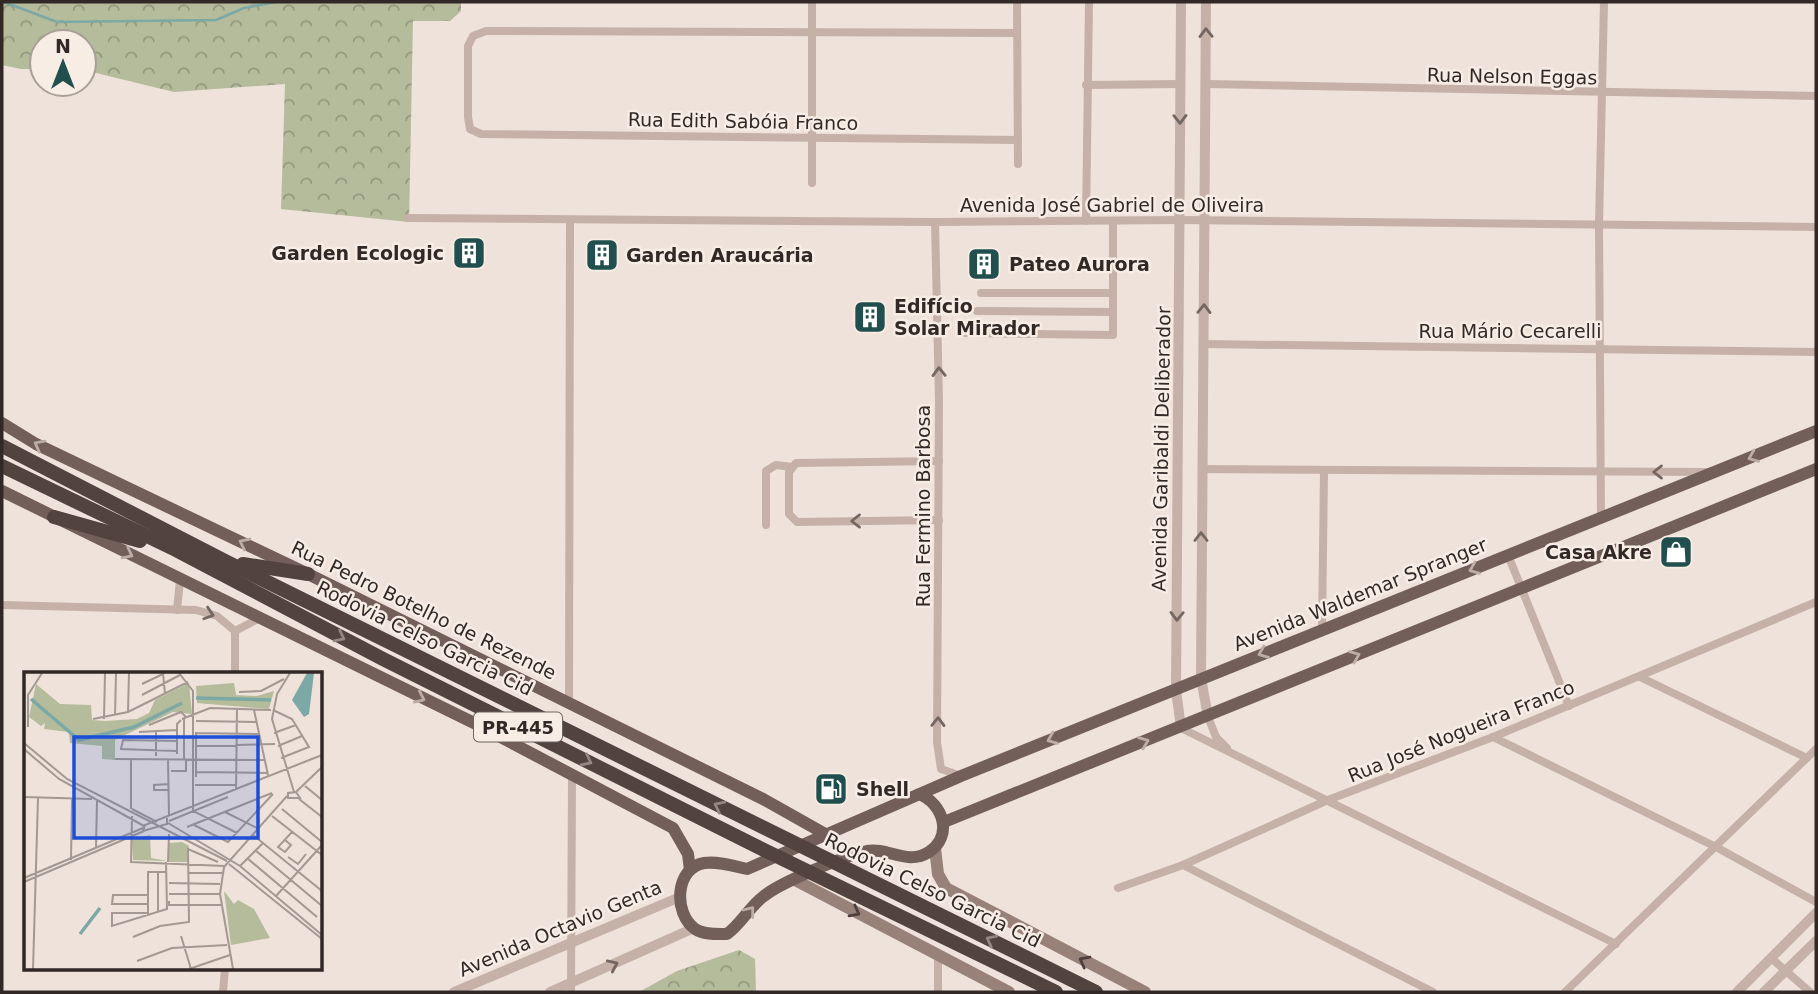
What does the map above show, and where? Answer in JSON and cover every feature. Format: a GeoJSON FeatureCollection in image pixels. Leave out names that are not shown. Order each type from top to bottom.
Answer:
{"type":"FeatureCollection","features":[{"type":"Feature","properties":{"kind":"highway","name":"Rodovia Celso Garcia Cid"},"geometry":{"type":"LineString","coordinates":[[2,446],[228,562],[1096,992]]}},
{"type":"Feature","properties":{"kind":"highway","name":"Rodovia Celso Garcia Cid"},"geometry":{"type":"LineString","coordinates":[[2,466],[176,550],[383,659],[758,847],[1056,992]]}},
{"type":"Feature","properties":{"kind":"highway"},"geometry":{"type":"LineString","coordinates":[[54,517],[176,550]]}},
{"type":"Feature","properties":{"kind":"highway"},"geometry":{"type":"LineString","coordinates":[[228,562],[307,574]]}},
{"type":"Feature","properties":{"kind":"main road","name":"Rua Pedro Botelho de Rezende"},"geometry":{"type":"LineString","coordinates":[[2,423],[36,444],[307,574],[769,802],[827,835]]}},
{"type":"Feature","properties":{"kind":"main road","name":"Avenida Waldemar Spranger"},"geometry":{"type":"LineString","coordinates":[[690,870],[702,863],[722,863],[747,869],[961,776],[1816,430]]}},
{"type":"Feature","properties":{"kind":"main road"},"geometry":{"type":"LineString","coordinates":[[944,822],[1816,469]]}},
{"type":"Feature","properties":{"kind":"main road","name":"PR-445"},"geometry":{"type":"LineString","coordinates":[[2,491],[472,722],[572,774]]}},
{"type":"Feature","properties":{"kind":"main road"},"geometry":{"type":"LineString","coordinates":[[572,774],[673,828],[688,854],[690,870],[682,882],[680,897],[682,909],[694,928],[727,934],[741,923],[765,895],[868,850],[912,858],[935,848]]}},
{"type":"Feature","properties":{"kind":"main road"},"geometry":{"type":"LineString","coordinates":[[919,794],[932,800],[941,811],[944,822],[935,848],[938,874],[946,888],[1145,992]]}},
{"type":"Feature","properties":{"kind":"main road"},"geometry":{"type":"LineString","coordinates":[[795,880],[1009,992]]}},
{"type":"Feature","properties":{"kind":"street"},"geometry":{"type":"LineString","coordinates":[[812,2],[813,183]]}},
{"type":"Feature","properties":{"kind":"street"},"geometry":{"type":"LineString","coordinates":[[1017,2],[1018,164]]}},
{"type":"Feature","properties":{"kind":"street"},"geometry":{"type":"LineString","coordinates":[[1086,221],[1089,2]]}},
{"type":"Feature","properties":{"kind":"street","name":"Avenida Garibaldi Deliberador"},"geometry":{"type":"LineString","coordinates":[[1181,2],[1176,690],[1181,727]]}},
{"type":"Feature","properties":{"kind":"street"},"geometry":{"type":"LineString","coordinates":[[1206,2],[1201,678],[1208,717],[1216,737],[1231,753]]}},
{"type":"Feature","properties":{"kind":"street"},"geometry":{"type":"LineString","coordinates":[[1601,518],[1600,224],[1604,2]]}},
{"type":"Feature","properties":{"kind":"street","name":"Rua Edith Sabóia Franco"},"geometry":{"type":"LineString","coordinates":[[812,32],[486,31],[473,36],[468,46],[470,129],[481,134],[1018,140]]}},
{"type":"Feature","properties":{"kind":"street"},"geometry":{"type":"LineString","coordinates":[[812,32],[1017,33]]}},
{"type":"Feature","properties":{"kind":"street"},"geometry":{"type":"LineString","coordinates":[[1086,85],[1180,84]]}},
{"type":"Feature","properties":{"kind":"street","name":"Rua Nelson Eggas"},"geometry":{"type":"LineString","coordinates":[[1207,84],[1604,94],[1816,96]]}},
{"type":"Feature","properties":{"kind":"street","name":"Avenida José Gabriel de Oliveira"},"geometry":{"type":"LineString","coordinates":[[408,218],[935,222],[1205,220],[1816,227]]}},
{"type":"Feature","properties":{"kind":"street"},"geometry":{"type":"LineString","coordinates":[[569,703],[570,220]]}},
{"type":"Feature","properties":{"kind":"street"},"geometry":{"type":"LineString","coordinates":[[964,333],[1113,335],[1113,221]]}},
{"type":"Feature","properties":{"kind":"street","name":"Rua Fermino Barbosa"},"geometry":{"type":"LineString","coordinates":[[935,222],[939,461],[939,761],[941,769],[961,776]]}},
{"type":"Feature","properties":{"kind":"street"},"geometry":{"type":"LineString","coordinates":[[981,293],[1113,293]]}},
{"type":"Feature","properties":{"kind":"street"},"geometry":{"type":"LineString","coordinates":[[978,311],[1113,312]]}},
{"type":"Feature","properties":{"kind":"street","name":"Rua Mário Cecarelli"},"geometry":{"type":"LineString","coordinates":[[1204,344],[1601,347],[1816,352]]}},
{"type":"Feature","properties":{"kind":"street"},"geometry":{"type":"LineString","coordinates":[[939,461],[796,463],[792,467],[789,514],[797,522],[939,520]]}},
{"type":"Feature","properties":{"kind":"street"},"geometry":{"type":"LineString","coordinates":[[766,525],[766,471],[776,466],[792,467]]}},
{"type":"Feature","properties":{"kind":"street"},"geometry":{"type":"LineString","coordinates":[[1202,469],[1716,472]]}},
{"type":"Feature","properties":{"kind":"street"},"geometry":{"type":"LineString","coordinates":[[1322,629],[1324,471]]}},
{"type":"Feature","properties":{"kind":"street"},"geometry":{"type":"LineString","coordinates":[[1508,555],[1569,706]]}},
{"type":"Feature","properties":{"kind":"street"},"geometry":{"type":"LineString","coordinates":[[177,610],[180,580]]}},
{"type":"Feature","properties":{"kind":"street","name":"Rua José Nogueira Franco"},"geometry":{"type":"LineString","coordinates":[[1118,888],[1184,865],[1328,800],[1493,737],[1816,603]]}},
{"type":"Feature","properties":{"kind":"street"},"geometry":{"type":"LineString","coordinates":[[2,605],[209,613],[235,631]]}},
{"type":"Feature","properties":{"kind":"street"},"geometry":{"type":"LineString","coordinates":[[235,631],[258,619]]}},
{"type":"Feature","properties":{"kind":"street"},"geometry":{"type":"LineString","coordinates":[[235,631],[235,672]]}},
{"type":"Feature","properties":{"kind":"street"},"geometry":{"type":"LineString","coordinates":[[1640,677],[1807,758]]}},
{"type":"Feature","properties":{"kind":"street"},"geometry":{"type":"LineString","coordinates":[[1181,727],[1616,944]]}},
{"type":"Feature","properties":{"kind":"street"},"geometry":{"type":"LineString","coordinates":[[1493,737],[1716,847],[1816,902]]}},
{"type":"Feature","properties":{"kind":"street"},"geometry":{"type":"LineString","coordinates":[[1565,992],[1816,749]]}},
{"type":"Feature","properties":{"kind":"street"},"geometry":{"type":"LineString","coordinates":[[571,988],[572,774]]}},
{"type":"Feature","properties":{"kind":"street"},"geometry":{"type":"LineString","coordinates":[[1184,865],[1433,992]]}},
{"type":"Feature","properties":{"kind":"street","name":"Avenida Octavio Genta"},"geometry":{"type":"LineString","coordinates":[[454,992],[680,897]]}},
{"type":"Feature","properties":{"kind":"street"},"geometry":{"type":"LineString","coordinates":[[1737,992],[1816,913]]}},
{"type":"Feature","properties":{"kind":"street"},"geometry":{"type":"LineString","coordinates":[[550,992],[571,988],[694,928]]}},
{"type":"Feature","properties":{"kind":"street"},"geometry":{"type":"LineString","coordinates":[[1765,992],[1816,941]]}},
{"type":"Feature","properties":{"kind":"street"},"geometry":{"type":"LineString","coordinates":[[938,992],[939,956]]}},
{"type":"Feature","properties":{"kind":"street"},"geometry":{"type":"LineString","coordinates":[[1771,958],[1810,992]]}},
{"type":"Feature","properties":{"kind":"street"},"geometry":{"type":"LineString","coordinates":[[223,992],[225,970]]}},
{"type":"Feature","properties":{"kind":"green space"},"geometry":{"type":"Polygon","coordinates":[[[2,2],[461,2],[461,11],[450,21],[413,21],[409,222],[281,209],[285,84],[174,92],[98,73],[98,28],[28,28],[28,69],[2,65],[2,2]]]}},
{"type":"Feature","properties":{"kind":"green space"},"geometry":{"type":"Polygon","coordinates":[[[739,950],[755,959],[756,992],[639,992],[677,971],[739,950]]]}},
{"type":"Feature","properties":{"kind":"waterway"},"geometry":{"type":"LineString","coordinates":[[4,2],[57,22],[216,20],[244,8],[276,2]]}},
{"type":"Feature","properties":{"kind":"place","name":"Garden Ecologic"},"geometry":{"type":"Point","coordinates":[469,253]}},
{"type":"Feature","properties":{"kind":"place","name":"Garden Araucária"},"geometry":{"type":"Point","coordinates":[602,255]}},
{"type":"Feature","properties":{"kind":"place","name":"Pateo Aurora"},"geometry":{"type":"Point","coordinates":[984,264]}},
{"type":"Feature","properties":{"kind":"place","name":"Edifício Solar Mirador"},"geometry":{"type":"Point","coordinates":[870,317]}},
{"type":"Feature","properties":{"kind":"place","name":"Casa Akre"},"geometry":{"type":"Point","coordinates":[1676,552]}},
{"type":"Feature","properties":{"kind":"place","name":"Shell"},"geometry":{"type":"Point","coordinates":[831,789]}}]}
